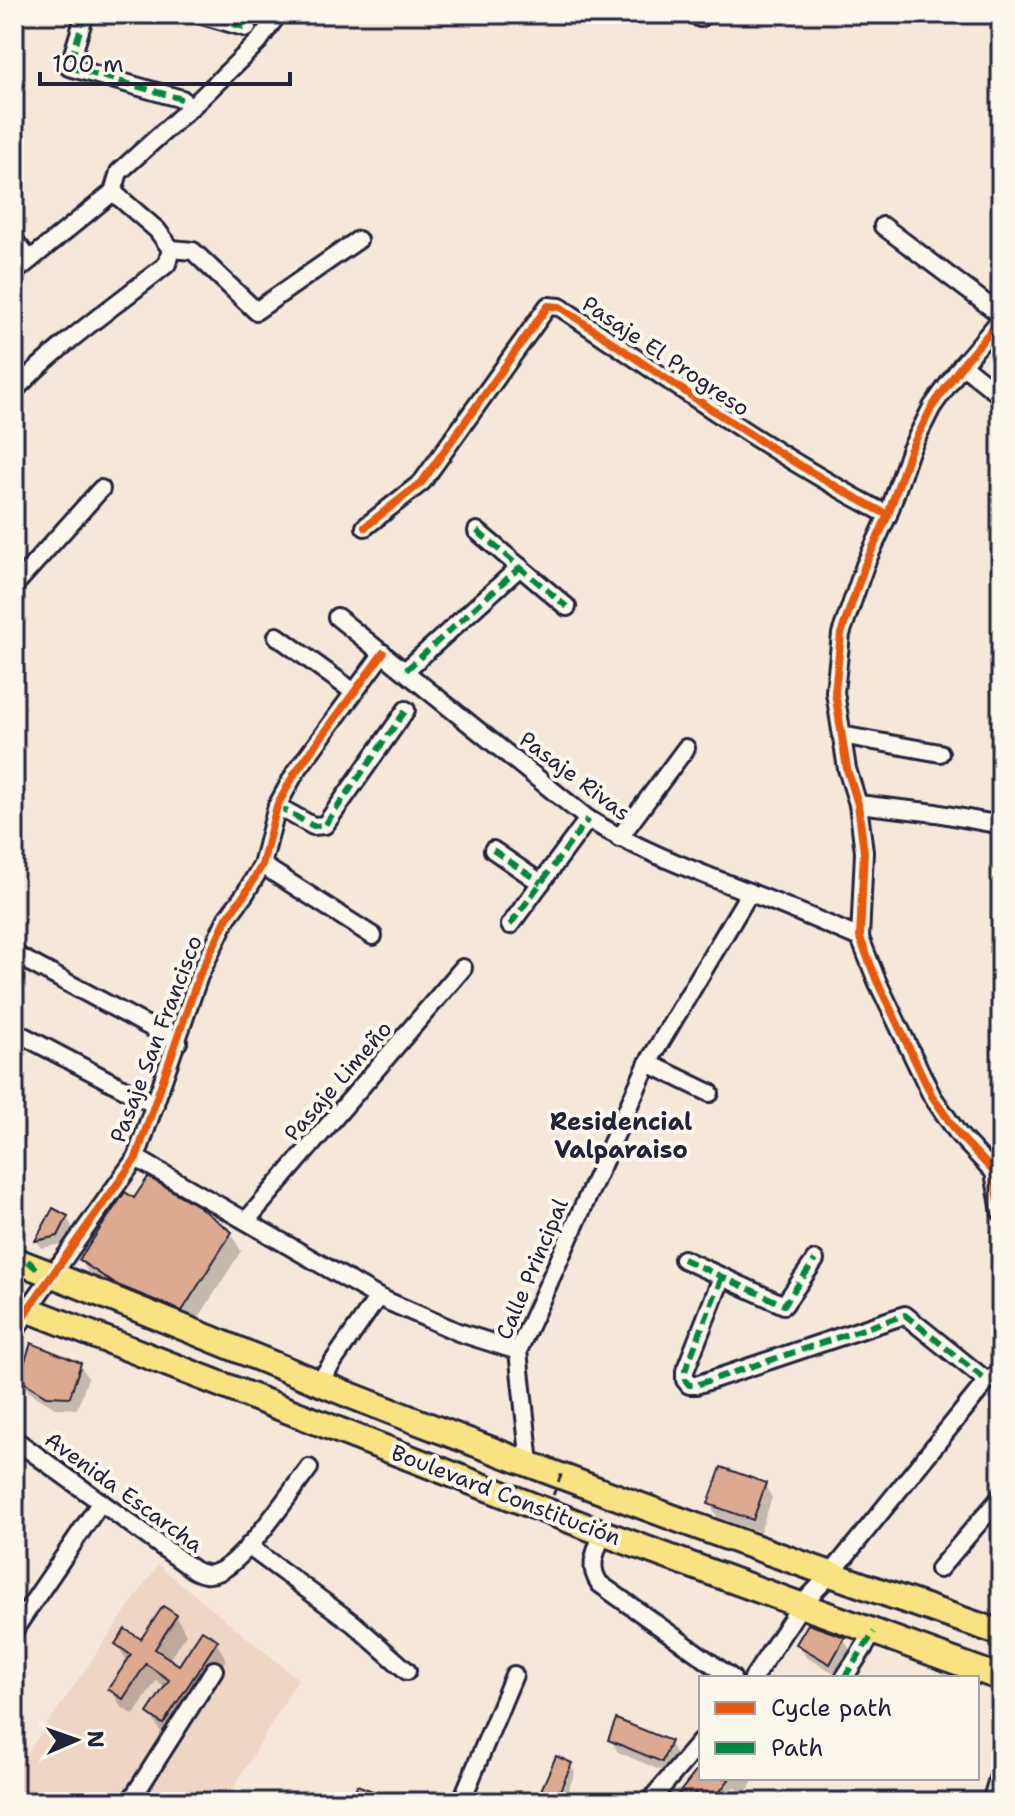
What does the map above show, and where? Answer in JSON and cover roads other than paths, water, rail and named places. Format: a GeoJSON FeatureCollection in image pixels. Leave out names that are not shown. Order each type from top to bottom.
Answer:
{"type":"FeatureCollection","features":[{"type":"Feature","properties":{"kind":"highway","name":"Boulevard Constitución"},"geometry":{"type":"LineString","coordinates":[[34,1268],[174,1326],[530,1464],[830,1575],[1001,1633]]}},
{"type":"Feature","properties":{"kind":"highway","name":"Boulevard Constitución"},"geometry":{"type":"LineString","coordinates":[[21,1307],[603,1533],[1001,1678]]}},
{"type":"Feature","properties":{"kind":"street"},"geometry":{"type":"LineString","coordinates":[[85,14],[69,67],[182,99]]}},
{"type":"Feature","properties":{"kind":"street"},"geometry":{"type":"LineString","coordinates":[[198,14],[247,28]]}},
{"type":"Feature","properties":{"kind":"street"},"geometry":{"type":"LineString","coordinates":[[14,273],[113,192],[119,172],[259,41],[278,14]]}},
{"type":"Feature","properties":{"kind":"street"},"geometry":{"type":"LineString","coordinates":[[113,192],[157,230],[171,249],[193,251],[256,311],[358,240]]}},
{"type":"Feature","properties":{"kind":"street"},"geometry":{"type":"LineString","coordinates":[[883,226],[1001,317],[932,407],[915,440],[841,634],[835,692],[847,769],[858,804],[864,852],[860,938],[932,1096],[959,1135],[994,1172],[1001,1212]]}},
{"type":"Feature","properties":{"kind":"street"},"geometry":{"type":"LineString","coordinates":[[14,240],[30,260]]}},
{"type":"Feature","properties":{"kind":"street"},"geometry":{"type":"LineString","coordinates":[[14,391],[44,359],[167,264],[171,249]]}},
{"type":"Feature","properties":{"kind":"street","name":"Pasaje El Progreso"},"geometry":{"type":"LineString","coordinates":[[365,527],[422,482],[548,306],[560,307],[765,443],[888,515]]}},
{"type":"Feature","properties":{"kind":"street"},"geometry":{"type":"LineString","coordinates":[[962,365],[1001,396]]}},
{"type":"Feature","properties":{"kind":"street"},"geometry":{"type":"LineString","coordinates":[[14,586],[101,489]]}},
{"type":"Feature","properties":{"kind":"street"},"geometry":{"type":"LineString","coordinates":[[477,531],[567,607]]}},
{"type":"Feature","properties":{"kind":"street"},"geometry":{"type":"LineString","coordinates":[[406,670],[520,567]]}},
{"type":"Feature","properties":{"kind":"street","name":"Pasaje Rivas"},"geometry":{"type":"LineString","coordinates":[[337,617],[588,819],[619,838],[681,867],[860,938]]}},
{"type":"Feature","properties":{"kind":"street"},"geometry":{"type":"LineString","coordinates":[[277,636],[354,692]]}},
{"type":"Feature","properties":{"kind":"street","name":"Pasaje San Francisco"},"geometry":{"type":"LineString","coordinates":[[14,1334],[34,1268],[136,1158],[199,976],[227,918],[262,865],[277,806],[295,773],[383,653]]}},
{"type":"Feature","properties":{"kind":"street"},"geometry":{"type":"LineString","coordinates":[[277,806],[313,826],[325,825],[406,710]]}},
{"type":"Feature","properties":{"kind":"street"},"geometry":{"type":"LineString","coordinates":[[841,735],[940,753]]}},
{"type":"Feature","properties":{"kind":"street"},"geometry":{"type":"LineString","coordinates":[[619,838],[686,748]]}},
{"type":"Feature","properties":{"kind":"street"},"geometry":{"type":"LineString","coordinates":[[858,804],[936,813],[1001,825]]}},
{"type":"Feature","properties":{"kind":"street"},"geometry":{"type":"LineString","coordinates":[[510,925],[588,819]]}},
{"type":"Feature","properties":{"kind":"street"},"geometry":{"type":"LineString","coordinates":[[493,850],[541,883]]}},
{"type":"Feature","properties":{"kind":"street"},"geometry":{"type":"LineString","coordinates":[[262,865],[373,936]]}},
{"type":"Feature","properties":{"kind":"street","name":"Calle Principal"},"geometry":{"type":"LineString","coordinates":[[530,1464],[518,1351],[648,1063],[750,892]]}},
{"type":"Feature","properties":{"kind":"street"},"geometry":{"type":"LineString","coordinates":[[14,954],[178,1042]]}},
{"type":"Feature","properties":{"kind":"street","name":"Pasaje Limeño"},"geometry":{"type":"LineString","coordinates":[[246,1221],[463,968]]}},
{"type":"Feature","properties":{"kind":"street"},"geometry":{"type":"LineString","coordinates":[[14,1031],[155,1105]]}},
{"type":"Feature","properties":{"kind":"street"},"geometry":{"type":"LineString","coordinates":[[648,1063],[710,1093]]}},
{"type":"Feature","properties":{"kind":"street"},"geometry":{"type":"LineString","coordinates":[[136,1158],[378,1297],[458,1332],[518,1351]]}},
{"type":"Feature","properties":{"kind":"street"},"geometry":{"type":"LineString","coordinates":[[14,1249],[34,1268]]}},
{"type":"Feature","properties":{"kind":"street"},"geometry":{"type":"LineString","coordinates":[[683,1259],[784,1305],[815,1260]]}},
{"type":"Feature","properties":{"kind":"street"},"geometry":{"type":"LineString","coordinates":[[722,1277],[685,1371],[685,1380],[689,1385],[905,1315],[994,1377],[830,1575],[802,1604],[754,1676]]}},
{"type":"Feature","properties":{"kind":"street"},"geometry":{"type":"LineString","coordinates":[[319,1382],[378,1297]]}},
{"type":"Feature","properties":{"kind":"street","name":"Avenida Escarcha"},"geometry":{"type":"LineString","coordinates":[[14,1439],[194,1570],[206,1575],[217,1573],[234,1563],[248,1546]]}},
{"type":"Feature","properties":{"kind":"street"},"geometry":{"type":"LineString","coordinates":[[309,1468],[248,1546],[354,1624],[407,1671]]}},
{"type":"Feature","properties":{"kind":"street"},"geometry":{"type":"LineString","coordinates":[[939,1569],[1001,1497]]}},
{"type":"Feature","properties":{"kind":"street"},"geometry":{"type":"LineString","coordinates":[[14,1630],[101,1502]]}},
{"type":"Feature","properties":{"kind":"street"},"geometry":{"type":"LineString","coordinates":[[603,1533],[593,1566],[600,1584],[729,1676]]}},
{"type":"Feature","properties":{"kind":"street"},"geometry":{"type":"LineString","coordinates":[[845,1676],[874,1632]]}},
{"type":"Feature","properties":{"kind":"street"},"geometry":{"type":"LineString","coordinates":[[130,1802],[214,1670]]}},
{"type":"Feature","properties":{"kind":"street"},"geometry":{"type":"LineString","coordinates":[[481,1802],[462,1801],[514,1675]]}},
{"type":"Feature","properties":{"kind":"street"},"geometry":{"type":"LineString","coordinates":[[649,1802],[699,1743]]}},
{"type":"Feature","properties":{"kind":"street"},"geometry":{"type":"LineString","coordinates":[[991,1802],[1001,1769]]}},
{"type":"Feature","properties":{"kind":"district","name":"Residencial Valparaiso"},"geometry":{"type":"Point","coordinates":[621,1136]}}]}
